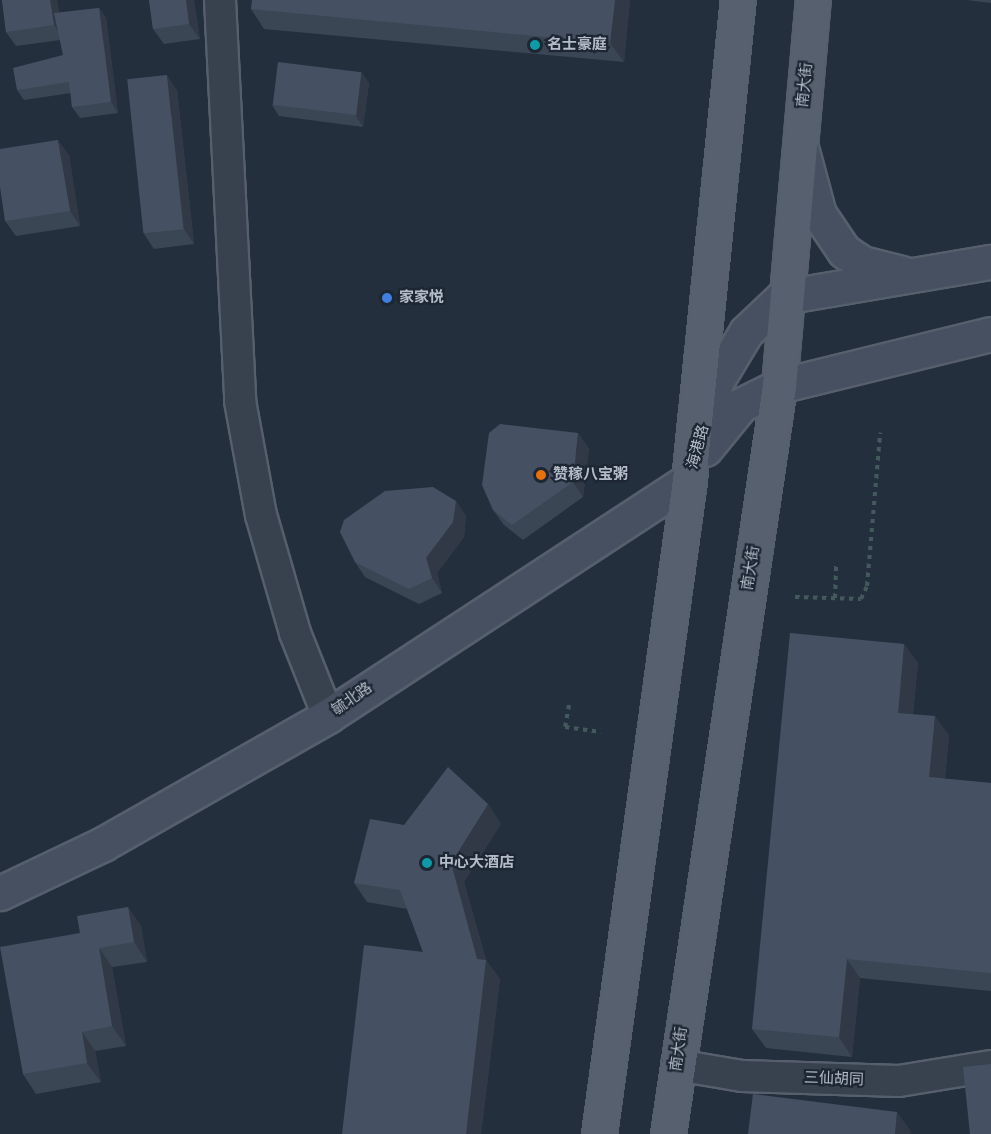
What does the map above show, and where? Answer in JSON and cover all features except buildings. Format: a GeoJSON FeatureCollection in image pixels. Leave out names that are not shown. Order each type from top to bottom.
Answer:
{"type":"FeatureCollection","features":[{"type":"Feature","properties":{"kind":"main road"},"geometry":{"type":"LineString","coordinates":[[598,1134],[689,480],[738,0]]}},
{"type":"Feature","properties":{"kind":"main road","name":"南大街"},"geometry":{"type":"LineString","coordinates":[[668,1134],[778,386],[783,297],[813,0]]}},
{"type":"Feature","properties":{"kind":"main road"},"geometry":{"type":"LineString","coordinates":[[800,137],[819,214],[844,251],[872,267],[916,275]]}},
{"type":"Feature","properties":{"kind":"main road"},"geometry":{"type":"LineString","coordinates":[[783,297],[991,262]]}},
{"type":"Feature","properties":{"kind":"main road","name":"海港路"},"geometry":{"type":"LineString","coordinates":[[689,480],[716,382],[746,332],[783,297]]}},
{"type":"Feature","properties":{"kind":"main road","name":"海港路"},"geometry":{"type":"LineString","coordinates":[[689,480],[714,432],[741,405],[778,386],[991,334]]}},
{"type":"Feature","properties":{"kind":"main road","name":"毓北路"},"geometry":{"type":"LineString","coordinates":[[0,893],[103,844],[328,716],[689,480]]}},
{"type":"Feature","properties":{"kind":"street"},"geometry":{"type":"LineString","coordinates":[[220,0],[240,401],[264,526],[294,633],[328,716]]}},
{"type":"Feature","properties":{"kind":"street","name":"三仙胡同"},"geometry":{"type":"LineString","coordinates":[[677,1065],[742,1076],[899,1081],[991,1066]]}},
{"type":"Feature","properties":{"kind":"path"},"geometry":{"type":"LineString","coordinates":[[795,597],[861,599],[867,586],[880,433]]}},
{"type":"Feature","properties":{"kind":"path"},"geometry":{"type":"LineString","coordinates":[[835,598],[836,566]]}},
{"type":"Feature","properties":{"kind":"path"},"geometry":{"type":"LineString","coordinates":[[569,705],[565,727],[601,732]]}},
{"type":"Feature","properties":{"kind":"place","name":"名士豪庭"},"geometry":{"type":"Point","coordinates":[535,45]}},
{"type":"Feature","properties":{"kind":"place","name":"家家悦"},"geometry":{"type":"Point","coordinates":[387,298]}},
{"type":"Feature","properties":{"kind":"place","name":"赞稼八宝粥"},"geometry":{"type":"Point","coordinates":[541,475]}},
{"type":"Feature","properties":{"kind":"place","name":"中心大酒店"},"geometry":{"type":"Point","coordinates":[427,863]}}]}
